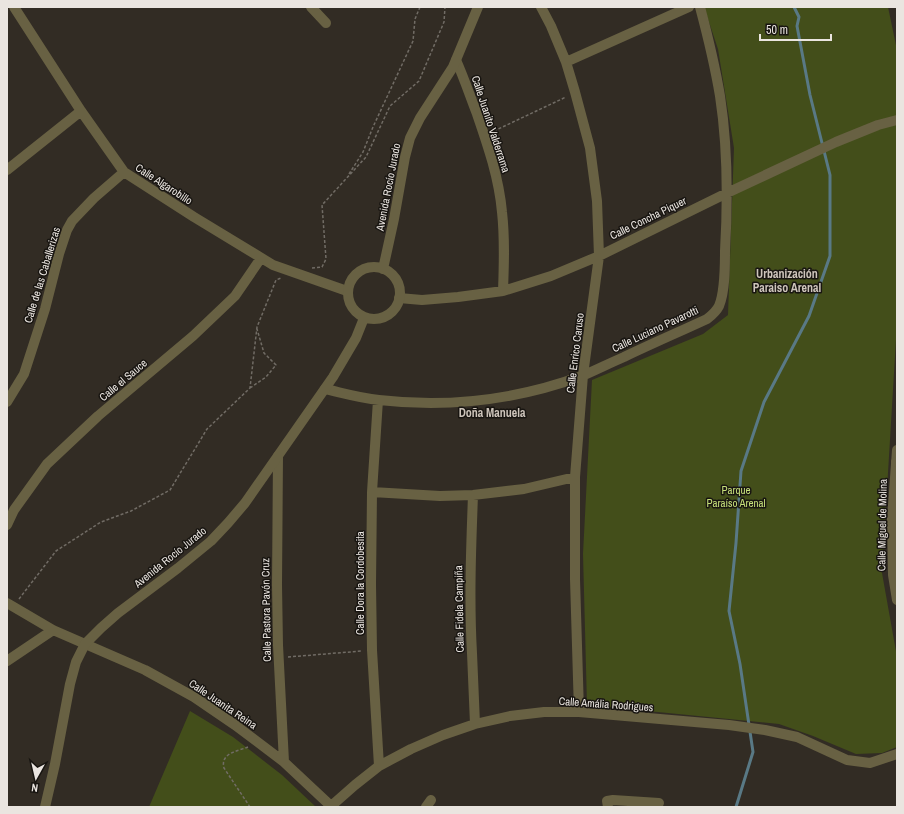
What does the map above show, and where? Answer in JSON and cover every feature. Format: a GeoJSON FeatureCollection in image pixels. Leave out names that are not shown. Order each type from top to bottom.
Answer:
{"type":"FeatureCollection","features":[{"type":"Feature","properties":{"kind":"street","name":"Calle Algarobillo"},"geometry":{"type":"LineString","coordinates":[[14,7],[81,111],[124,172],[273,266],[347,291]]}},
{"type":"Feature","properties":{"kind":"street"},"geometry":{"type":"LineString","coordinates":[[311,7],[326,23]]}},
{"type":"Feature","properties":{"kind":"street","name":"Avenida Rocío Jurado"},"geometry":{"type":"LineString","coordinates":[[383,268],[410,138],[420,118],[449,74],[478,7]]}},
{"type":"Feature","properties":{"kind":"street","name":"Calle Enrico Caruso"},"geometry":{"type":"LineString","coordinates":[[541,7],[551,26],[566,62],[576,92],[590,148],[598,202],[599,256],[583,375],[575,477],[575,579],[580,712]]}},
{"type":"Feature","properties":{"kind":"street"},"geometry":{"type":"LineString","coordinates":[[566,62],[689,7]]}},
{"type":"Feature","properties":{"kind":"street","name":"Calle Luciano Pavarotti"},"geometry":{"type":"LineString","coordinates":[[325,389],[378,400],[420,403],[461,402],[503,397],[537,390],[583,375],[712,316],[719,305],[722,296],[727,193],[725,144],[720,97],[711,49],[700,7]]}},
{"type":"Feature","properties":{"kind":"street","name":"Calle Juanito Valderrama"},"geometry":{"type":"LineString","coordinates":[[456,60],[465,79],[485,135],[495,171],[502,211],[505,251],[503,291]]}},
{"type":"Feature","properties":{"kind":"street"},"geometry":{"type":"LineString","coordinates":[[7,170],[81,111]]}},
{"type":"Feature","properties":{"kind":"street","name":"Calle Concha Piquer"},"geometry":{"type":"LineString","coordinates":[[399,298],[422,300],[503,291],[551,276],[599,256],[727,193],[836,142],[878,125],[897,120]]}},
{"type":"Feature","properties":{"kind":"street","name":"Calle de las Caballerizas"},"geometry":{"type":"LineString","coordinates":[[7,402],[24,374],[45,309],[59,254],[67,230],[72,221],[94,198],[124,172]]}},
{"type":"Feature","properties":{"kind":"street","name":"Calle el Sauce"},"geometry":{"type":"LineString","coordinates":[[7,525],[14,510],[47,464],[98,416],[198,331],[234,296],[261,258]]}},
{"type":"Feature","properties":{"kind":"street"},"geometry":{"type":"LineString","coordinates":[[372,267],[383,268],[396,280],[399,289],[399,298],[396,307],[390,314],[382,318],[374,320],[364,318],[355,312],[349,302],[347,291],[350,282],[355,275],[363,270],[372,267]]}},
{"type":"Feature","properties":{"kind":"street","name":"Avenida Rocío Jurado"},"geometry":{"type":"LineString","coordinates":[[45,807],[56,764],[70,684],[76,662],[85,644],[118,613],[211,541],[245,503],[333,377],[356,338],[364,318]]}},
{"type":"Feature","properties":{"kind":"street","name":"Calle Dora la Cordobesita"},"geometry":{"type":"LineString","coordinates":[[378,400],[371,526],[372,650],[379,766]]}},
{"type":"Feature","properties":{"kind":"street","name":"Calle Miguel de Molina"},"geometry":{"type":"LineString","coordinates":[[897,450],[892,519],[893,575],[897,600]]}},
{"type":"Feature","properties":{"kind":"street","name":"Calle Pastora Pavón Cruz"},"geometry":{"type":"LineString","coordinates":[[278,456],[277,584],[284,762]]}},
{"type":"Feature","properties":{"kind":"street"},"geometry":{"type":"LineString","coordinates":[[372,492],[440,496],[473,495],[524,489],[575,477]]}},
{"type":"Feature","properties":{"kind":"street","name":"Calle Fidela Campiña"},"geometry":{"type":"LineString","coordinates":[[473,495],[470,557],[475,724]]}},
{"type":"Feature","properties":{"kind":"street","name":"Calle Juanita Reina"},"geometry":{"type":"LineString","coordinates":[[7,603],[53,630],[145,670],[194,698],[235,725],[284,762],[331,807]]}},
{"type":"Feature","properties":{"kind":"street"},"geometry":{"type":"LineString","coordinates":[[7,661],[53,630]]}},
{"type":"Feature","properties":{"kind":"street","name":"Calle Amália Rodrigues"},"geometry":{"type":"LineString","coordinates":[[331,807],[379,766],[411,749],[443,735],[475,724],[510,716],[538,713],[580,712],[729,725],[765,730],[797,737],[847,760],[870,763],[897,754]]}},
{"type":"Feature","properties":{"kind":"street"},"geometry":{"type":"LineString","coordinates":[[608,807],[607,801],[613,800],[659,803]]}},
{"type":"Feature","properties":{"kind":"path"},"geometry":{"type":"LineString","coordinates":[[345,179],[363,152],[413,41],[415,19],[420,7]]}},
{"type":"Feature","properties":{"kind":"path"},"geometry":{"type":"LineString","coordinates":[[250,388],[257,327],[276,280],[294,273],[300,268],[322,267],[326,259],[322,205],[366,157],[390,106],[419,81],[444,22],[445,7]]}},
{"type":"Feature","properties":{"kind":"path"},"geometry":{"type":"LineString","coordinates":[[485,135],[576,92]]}},
{"type":"Feature","properties":{"kind":"path"},"geometry":{"type":"LineString","coordinates":[[18,600],[56,551],[101,522],[131,512],[170,490],[207,429],[250,388],[266,377],[276,364],[264,353],[257,327]]}},
{"type":"Feature","properties":{"kind":"path"},"geometry":{"type":"LineString","coordinates":[[279,658],[372,650]]}},
{"type":"Feature","properties":{"kind":"path"},"geometry":{"type":"LineString","coordinates":[[250,807],[224,768],[223,764],[227,755],[260,744]]}},
{"type":"Feature","properties":{"kind":"green space","name":"Parque Paraíso Arenal"},"geometry":{"type":"Polygon","coordinates":[[[704,7],[888,7],[897,50],[897,323],[882,573],[897,657],[897,747],[882,753],[856,754],[779,724],[587,705],[583,554],[592,380],[703,334],[728,315],[734,148],[718,49],[704,7]]]}},
{"type":"Feature","properties":{"kind":"green space"},"geometry":{"type":"Polygon","coordinates":[[[190,711],[233,737],[282,775],[316,807],[149,807],[190,711]]]}},
{"type":"Feature","properties":{"kind":"waterway"},"geometry":{"type":"LineString","coordinates":[[736,807],[753,752],[740,664],[729,611],[741,471],[764,402],[809,316],[830,256],[830,175],[810,95],[797,26],[799,17],[794,7]]}},
{"type":"Feature","properties":{"kind":"district","name":"Urbanización Paraiso Arenal"},"geometry":{"type":"Point","coordinates":[787,281]}},
{"type":"Feature","properties":{"kind":"district","name":"Doña Manuela"},"geometry":{"type":"Point","coordinates":[492,413]}}]}
